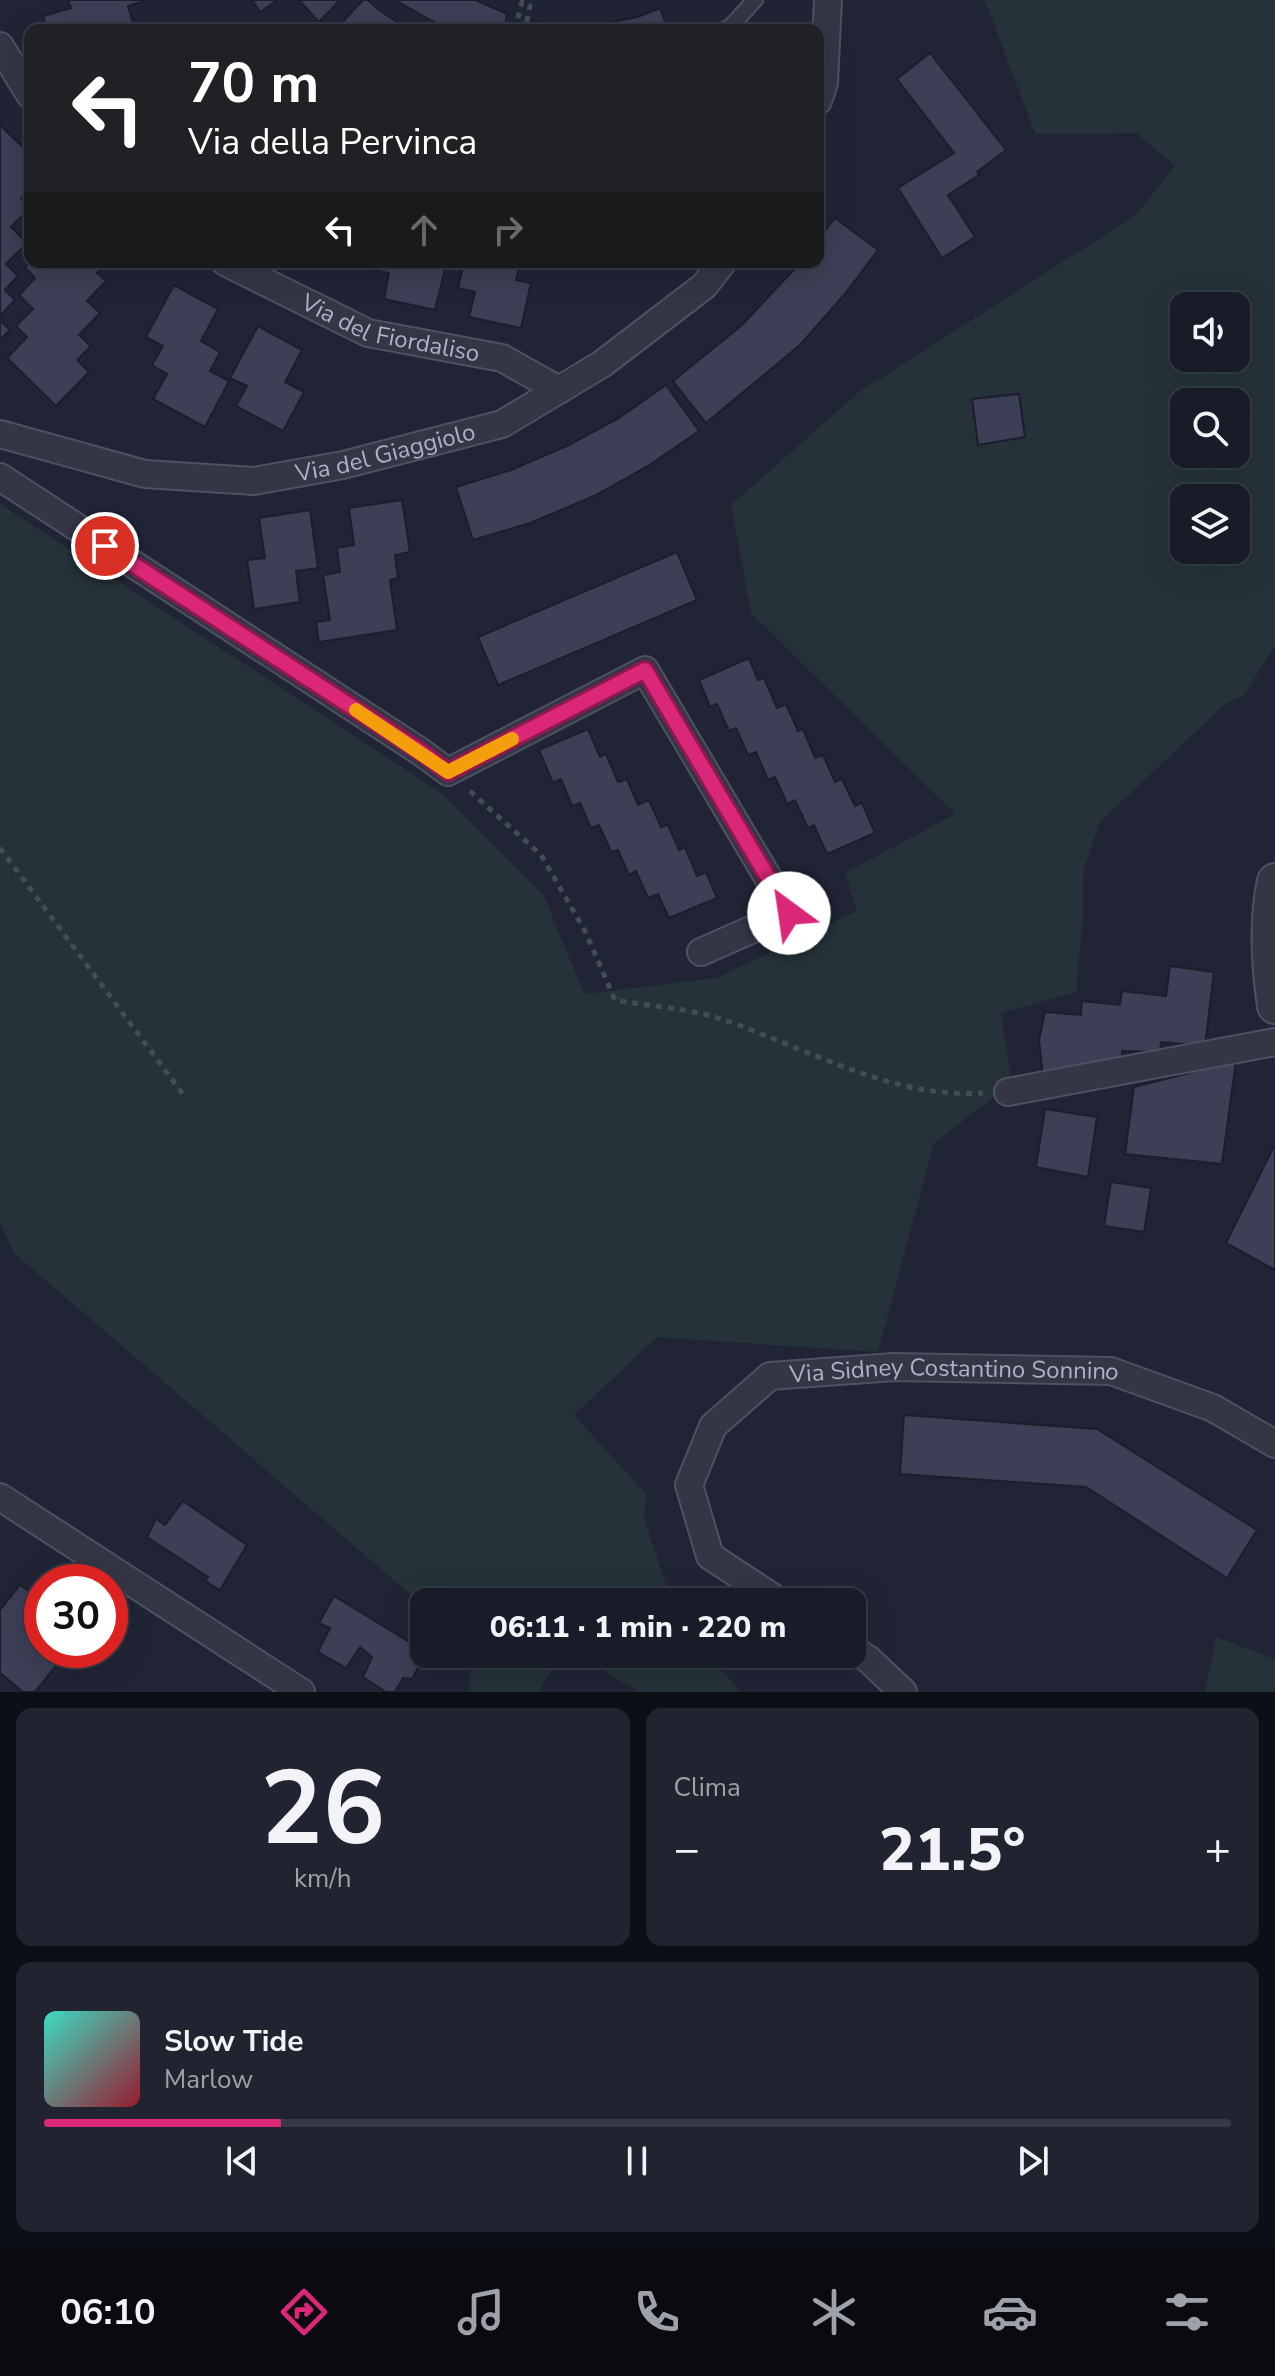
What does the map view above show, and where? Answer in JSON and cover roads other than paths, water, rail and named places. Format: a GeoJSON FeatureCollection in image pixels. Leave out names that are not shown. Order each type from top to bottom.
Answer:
{"type":"FeatureCollection","features":[{"type":"Feature","properties":{"kind":"street"},"geometry":{"type":"LineString","coordinates":[[824,83],[828,0]]}},
{"type":"Feature","properties":{"kind":"street"},"geometry":{"type":"LineString","coordinates":[[0,46],[24,85]]}},
{"type":"Feature","properties":{"kind":"street","name":"Via del Fiordaliso"},"geometry":{"type":"LineString","coordinates":[[237,268],[368,333],[502,358],[559,390]]}},
{"type":"Feature","properties":{"kind":"street","name":"Via del Giaggiolo"},"geometry":{"type":"LineString","coordinates":[[0,434],[145,474],[254,481],[343,465],[502,424],[602,364],[704,286],[718,268]]}},
{"type":"Feature","properties":{"kind":"street"},"geometry":{"type":"LineString","coordinates":[[0,477],[448,772],[645,670],[789,913],[701,952]]}},
{"type":"Feature","properties":{"kind":"street"},"geometry":{"type":"LineString","coordinates":[[1274,998],[1269,938],[1275,881]]}},
{"type":"Feature","properties":{"kind":"street"},"geometry":{"type":"LineString","coordinates":[[1008,1092],[1275,1042]]}},
{"type":"Feature","properties":{"kind":"street","name":"Via Sidney Costantino Sonnino"},"geometry":{"type":"LineString","coordinates":[[759,1588],[710,1556],[689,1485],[713,1426],[770,1376],[894,1367],[1111,1371],[1213,1408],[1275,1444]]}},
{"type":"Feature","properties":{"kind":"street"},"geometry":{"type":"LineString","coordinates":[[0,1497],[301,1692]]}},
{"type":"Feature","properties":{"kind":"street"},"geometry":{"type":"LineString","coordinates":[[866,1658],[903,1692]]}},
{"type":"Feature","properties":{"kind":"lane"},"geometry":{"type":"LineString","coordinates":[[733,24],[755,0]]}}]}
